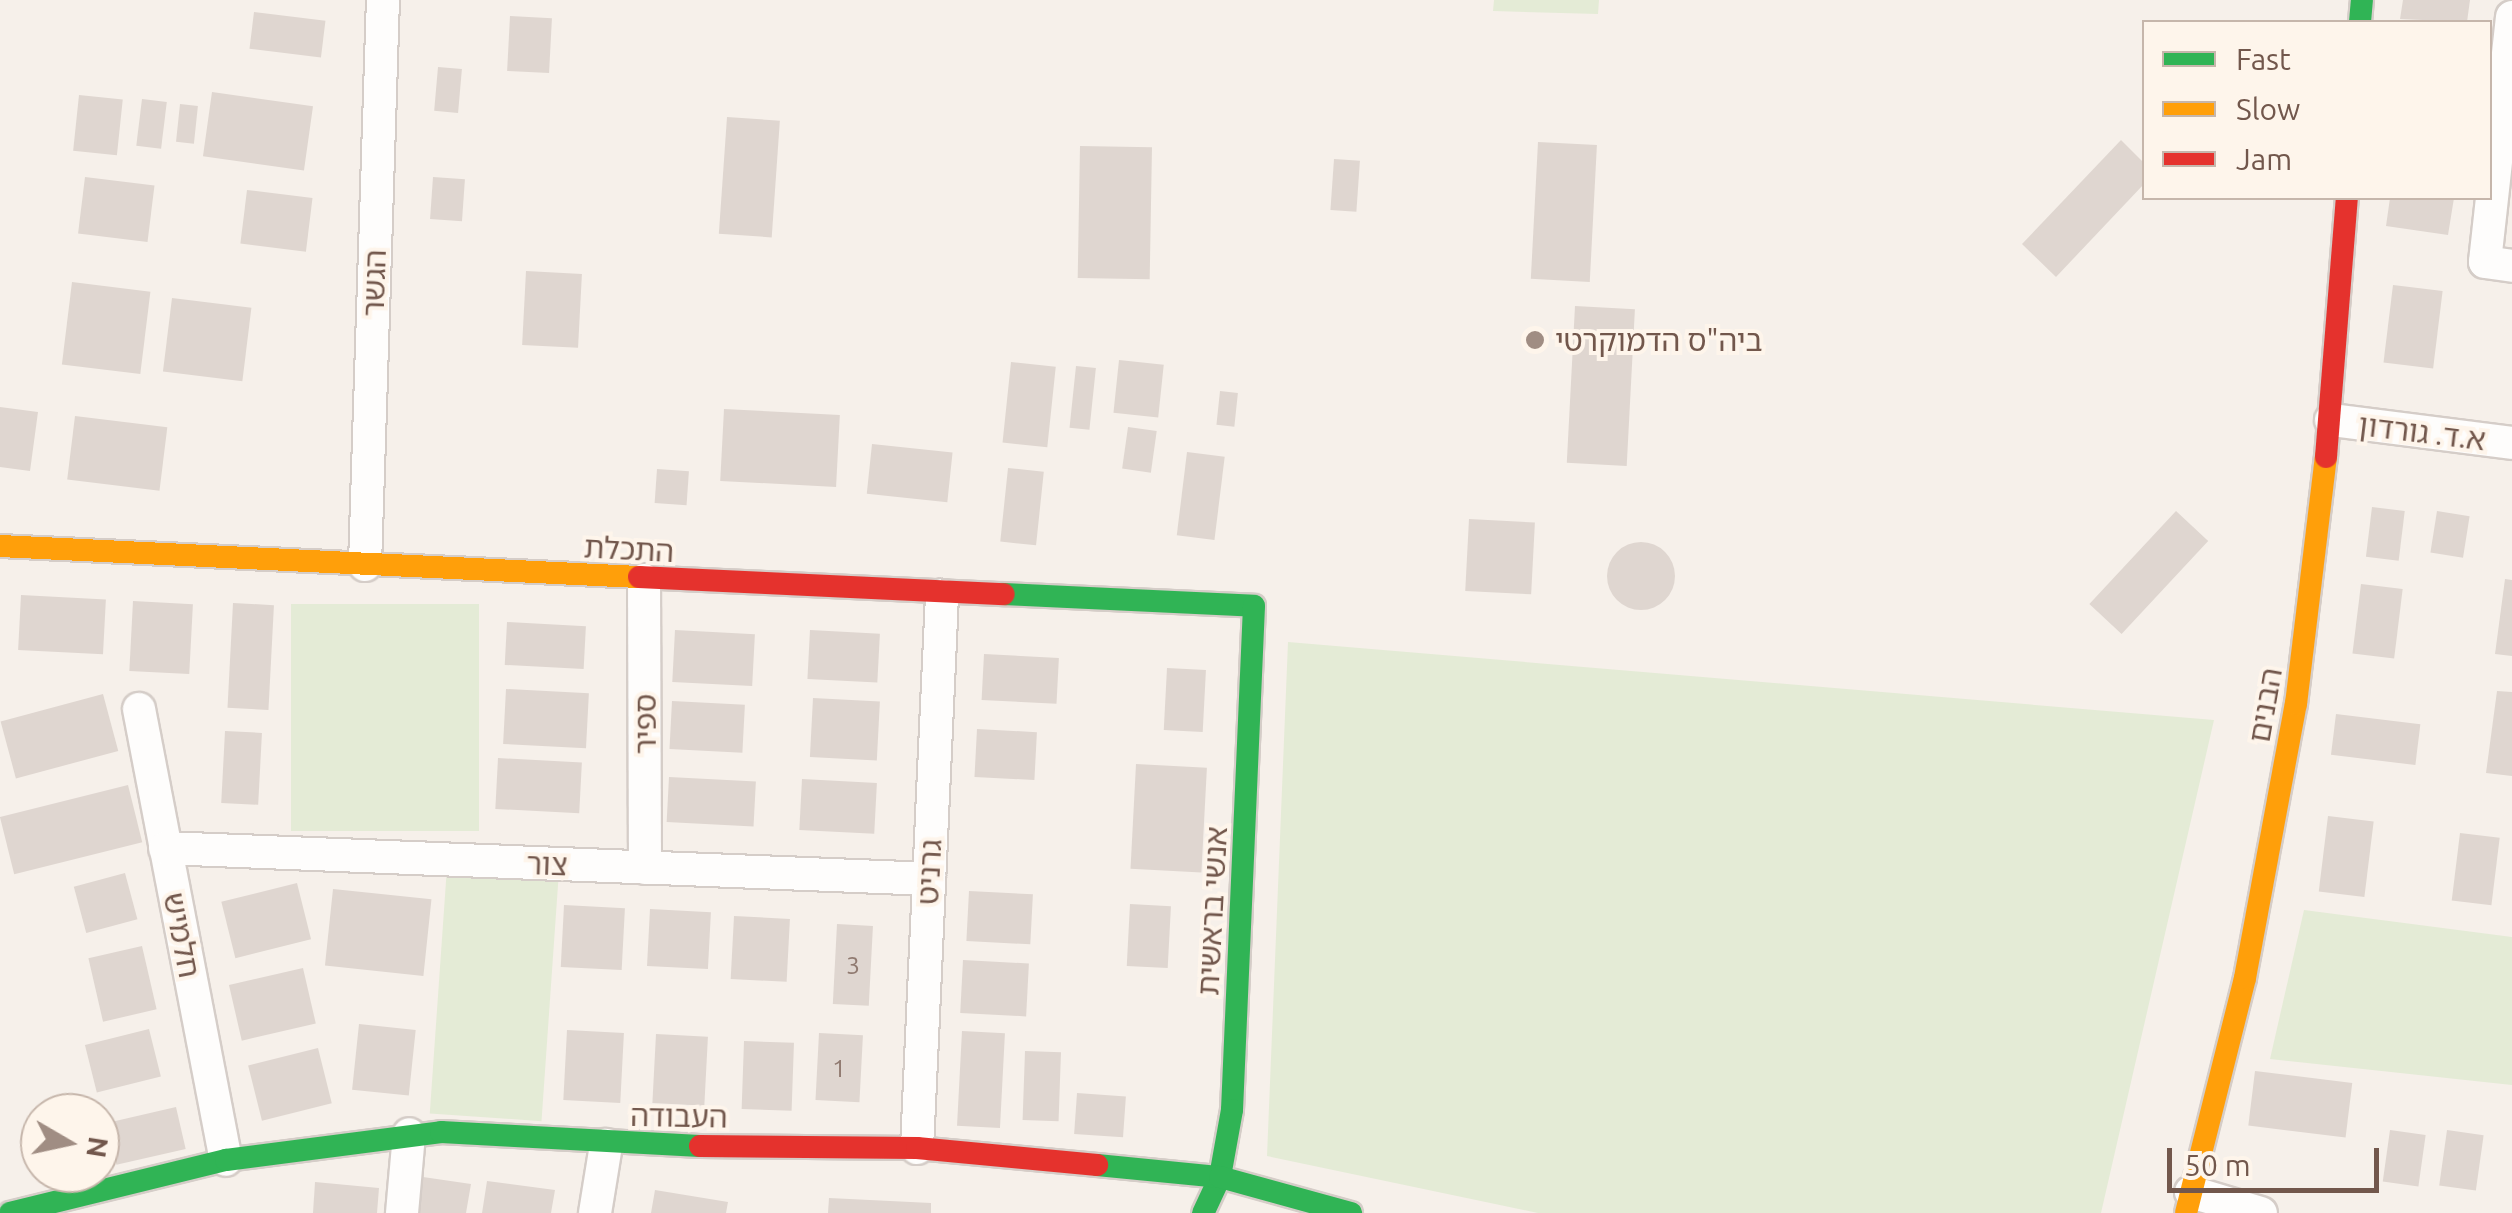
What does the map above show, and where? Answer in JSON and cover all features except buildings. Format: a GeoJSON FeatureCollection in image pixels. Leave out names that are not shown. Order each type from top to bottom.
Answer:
{"type":"FeatureCollection","features":[{"type":"Feature","properties":{"kind":"street","name":"הגשר"},"geometry":{"type":"LineString","coordinates":[[364,565],[383,0]]}},
{"type":"Feature","properties":{"kind":"street"},"geometry":{"type":"LineString","coordinates":[[2512,17],[2486,262],[2512,266]]}},
{"type":"Feature","properties":{"kind":"street","name":"הבנים"},"geometry":{"type":"LineString","coordinates":[[2188,1202],[2260,901],[2318,561],[2347,200]]}},
{"type":"Feature","properties":{"kind":"street","name":"א.ד. גורדון"},"geometry":{"type":"LineString","coordinates":[[2331,420],[2512,443]]}},
{"type":"Feature","properties":{"kind":"street","name":"התכלת"},"geometry":{"type":"LineString","coordinates":[[0,546],[942,596],[1254,606]]}},
{"type":"Feature","properties":{"kind":"street","name":"ספיר"},"geometry":{"type":"LineString","coordinates":[[644,580],[645,868]]}},
{"type":"Feature","properties":{"kind":"street","name":"גרניט"},"geometry":{"type":"LineString","coordinates":[[917,1148],[942,596]]}},
{"type":"Feature","properties":{"kind":"street","name":"אנשי בראשית"},"geometry":{"type":"LineString","coordinates":[[1202,1213],[1220,1176],[1232,1110],[1254,606]]}},
{"type":"Feature","properties":{"kind":"street","name":"חלמיש"},"geometry":{"type":"LineString","coordinates":[[139,708],[226,1160]]}},
{"type":"Feature","properties":{"kind":"street","name":"צור"},"geometry":{"type":"LineString","coordinates":[[165,848],[929,879]]}},
{"type":"Feature","properties":{"kind":"street"},"geometry":{"type":"LineString","coordinates":[[402,1213],[409,1134]]}},
{"type":"Feature","properties":{"kind":"street","name":"העבודה"},"geometry":{"type":"LineString","coordinates":[[10,1213],[226,1160],[409,1134],[606,1145],[917,1148],[1220,1176],[1351,1213]]}},
{"type":"Feature","properties":{"kind":"street"},"geometry":{"type":"LineString","coordinates":[[595,1213],[606,1145]]}},
{"type":"Feature","properties":{"kind":"street"},"geometry":{"type":"LineString","coordinates":[[2188,1202],[2262,1213]]}},
{"type":"Feature","properties":{"kind":"green space"},"geometry":{"type":"Polygon","coordinates":[[[1494,0],[1599,0],[1598,14],[1493,11],[1494,0]]]}},
{"type":"Feature","properties":{"kind":"green space"},"geometry":{"type":"Polygon","coordinates":[[[291,604],[479,604],[479,831],[291,831],[291,604]]]}},
{"type":"Feature","properties":{"kind":"green space"},"geometry":{"type":"Polygon","coordinates":[[[1288,642],[2214,720],[2101,1213],[1538,1213],[1267,1156],[1288,642]]]}},
{"type":"Feature","properties":{"kind":"green space"},"geometry":{"type":"Polygon","coordinates":[[[447,867],[559,875],[541,1121],[430,1113],[447,867]]]}},
{"type":"Feature","properties":{"kind":"green space"},"geometry":{"type":"Polygon","coordinates":[[[2304,910],[2512,937],[2512,1085],[2270,1059],[2304,910]]]}},
{"type":"Feature","properties":{"kind":"traffic: fast"},"geometry":{"type":"LineString","coordinates":[[2360,20],[2362,0]]}},
{"type":"Feature","properties":{"kind":"traffic: fast"},"geometry":{"type":"LineString","coordinates":[[1004,594],[1254,606],[1232,1110],[1220,1177],[1203,1213]]}},
{"type":"Feature","properties":{"kind":"traffic: fast"},"geometry":{"type":"LineString","coordinates":[[10,1213],[226,1160],[441,1132],[700,1146]]}},
{"type":"Feature","properties":{"kind":"traffic: fast"},"geometry":{"type":"LineString","coordinates":[[1097,1165],[1220,1177],[1351,1213]]}},
{"type":"Feature","properties":{"kind":"traffic: slow"},"geometry":{"type":"LineString","coordinates":[[2186,1213],[2245,978],[2296,704],[2326,457]]}},
{"type":"Feature","properties":{"kind":"traffic: slow"},"geometry":{"type":"LineString","coordinates":[[0,546],[639,577]]}},
{"type":"Feature","properties":{"kind":"traffic: jam"},"geometry":{"type":"LineString","coordinates":[[2326,457],[2347,200]]}},
{"type":"Feature","properties":{"kind":"traffic: jam"},"geometry":{"type":"LineString","coordinates":[[639,577],[1004,594]]}},
{"type":"Feature","properties":{"kind":"traffic: jam"},"geometry":{"type":"LineString","coordinates":[[700,1146],[917,1148],[1097,1165]]}},
{"type":"Feature","properties":{"kind":"place","name":"ביה\"ס הדמוקרטי"},"geometry":{"type":"Point","coordinates":[1535,340]}}]}
